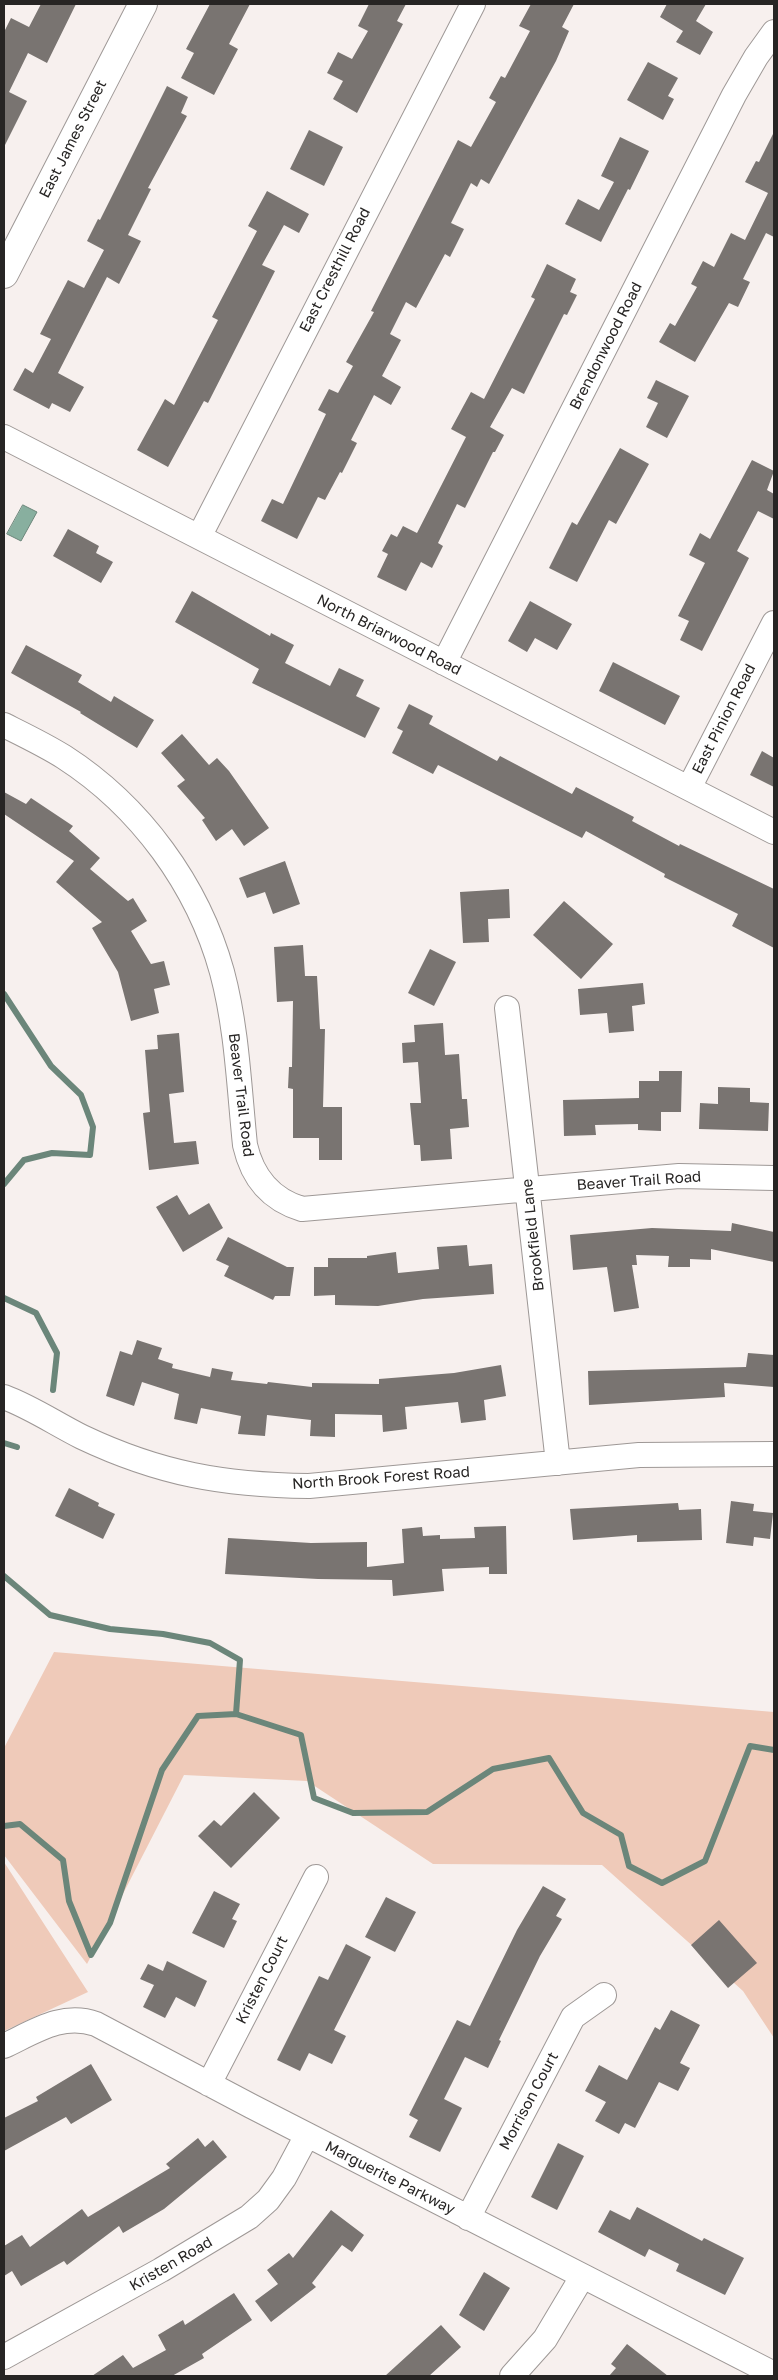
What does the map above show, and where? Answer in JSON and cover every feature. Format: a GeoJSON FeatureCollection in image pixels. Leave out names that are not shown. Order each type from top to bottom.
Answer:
{"type":"FeatureCollection","features":[{"type":"Feature","properties":{"kind":"street","name":"East James Street"},"geometry":{"type":"LineString","coordinates":[[4,274],[143,4]]}},
{"type":"Feature","properties":{"kind":"street","name":"East Cresthill Road"},"geometry":{"type":"LineString","coordinates":[[198,536],[472,4]]}},
{"type":"Feature","properties":{"kind":"street","name":"Brendonwood Road"},"geometry":{"type":"LineString","coordinates":[[444,663],[734,95],[756,57],[774,32]]}},
{"type":"Feature","properties":{"kind":"street","name":"North Briarwood Road"},"geometry":{"type":"LineString","coordinates":[[4,437],[774,832]]}},
{"type":"Feature","properties":{"kind":"street","name":"East Pinion Road"},"geometry":{"type":"LineString","coordinates":[[688,788],[774,622]]}},
{"type":"Feature","properties":{"kind":"street","name":"Beaver Trail Road"},"geometry":{"type":"LineString","coordinates":[[4,725],[65,758],[117,799],[140,822],[169,858],[193,899],[207,928],[224,981],[232,1018],[244,1144],[249,1163],[259,1182],[275,1197],[302,1209],[528,1191],[680,1176],[774,1178]]}},
{"type":"Feature","properties":{"kind":"street","name":"Brookfield Lane"},"geometry":{"type":"LineString","coordinates":[[507,1008],[558,1463]]}},
{"type":"Feature","properties":{"kind":"street","name":"North Brook Forest Road"},"geometry":{"type":"LineString","coordinates":[[4,1397],[81,1436],[129,1457],[179,1473],[230,1483],[309,1486],[639,1455],[774,1454]]}},
{"type":"Feature","properties":{"kind":"street","name":"Kristen Court"},"geometry":{"type":"LineString","coordinates":[[209,2084],[316,1877]]}},
{"type":"Feature","properties":{"kind":"street","name":"Morrison Court"},"geometry":{"type":"LineString","coordinates":[[468,2218],[574,2017],[604,1996]]}},
{"type":"Feature","properties":{"kind":"street","name":"Marguerite Parkway"},"geometry":{"type":"LineString","coordinates":[[4,2046],[58,2020],[88,2021],[582,2277],[774,2374]]}},
{"type":"Feature","properties":{"kind":"street","name":"Kristen Road"},"geometry":{"type":"LineString","coordinates":[[4,2357],[161,2270],[249,2217],[268,2200],[284,2178],[307,2135]]}},
{"type":"Feature","properties":{"kind":"street"},"geometry":{"type":"LineString","coordinates":[[512,2376],[545,2339],[582,2277]]}},
{"type":"Feature","properties":{"kind":"shaded area"},"geometry":{"type":"Polygon","coordinates":[[[23,505],[37,512],[21,541],[7,534],[23,505]]]}},
{"type":"Feature","properties":{"kind":"shaded area"},"geometry":{"type":"Polygon","coordinates":[[[54,1652],[774,1712],[774,2038],[743,1991],[602,1865],[433,1864],[307,1781],[184,1775],[87,1964],[4,1855],[4,1748],[54,1652]]]}},
{"type":"Feature","properties":{"kind":"shaded area"},"geometry":{"type":"Polygon","coordinates":[[[4,1862],[88,1992],[4,2031],[4,1862]]]}},
{"type":"Feature","properties":{"kind":"building"},"geometry":{"type":"Polygon","coordinates":[[[41,4],[76,4],[47,63],[28,53],[9,92],[27,101],[4,147],[4,32],[11,18],[29,27],[41,4]]]}},
{"type":"Feature","properties":{"kind":"building"},"geometry":{"type":"Polygon","coordinates":[[[210,4],[250,4],[229,44],[238,49],[214,95],[181,78],[194,53],[186,49],[210,4]]]}},
{"type":"Feature","properties":{"kind":"building"},"geometry":{"type":"Polygon","coordinates":[[[369,4],[406,4],[397,21],[403,24],[357,113],[333,99],[343,81],[327,73],[338,52],[352,59],[368,31],[358,26],[369,4]]]}},
{"type":"Feature","properties":{"kind":"building"},"geometry":{"type":"Polygon","coordinates":[[[531,4],[574,4],[562,27],[569,31],[556,61],[489,184],[481,179],[477,187],[471,183],[451,223],[464,229],[450,257],[445,254],[416,308],[406,302],[390,334],[401,340],[382,376],[401,387],[391,405],[374,395],[351,440],[357,443],[342,473],[340,472],[325,500],[318,497],[297,539],[261,521],[272,499],[283,504],[326,414],[318,410],[329,389],[338,393],[353,366],[346,362],[374,312],[371,311],[458,140],[471,147],[496,102],[489,98],[501,76],[505,78],[530,31],[519,26],[531,4]]]}},
{"type":"Feature","properties":{"kind":"building"},"geometry":{"type":"Polygon","coordinates":[[[667,4],[706,4],[696,21],[713,32],[700,55],[676,42],[683,31],[660,17],[667,4]]]}},
{"type":"Feature","properties":{"kind":"building"},"geometry":{"type":"Polygon","coordinates":[[[648,62],[678,78],[668,96],[674,99],[663,120],[627,100],[648,62]]]}},
{"type":"Feature","properties":{"kind":"building"},"geometry":{"type":"Polygon","coordinates":[[[167,86],[188,97],[181,113],[187,116],[148,188],[151,189],[128,235],[141,241],[119,284],[107,277],[58,373],[84,387],[70,412],[52,403],[49,409],[13,390],[25,368],[33,373],[51,339],[40,334],[68,280],[84,288],[104,250],[87,241],[98,219],[100,220],[167,86]]]}},
{"type":"Feature","properties":{"kind":"building"},"geometry":{"type":"Polygon","coordinates":[[[309,130],[343,147],[324,186],[290,169],[309,130]]]}},
{"type":"Feature","properties":{"kind":"building"},"geometry":{"type":"Polygon","coordinates":[[[774,132],[774,237],[766,233],[743,279],[750,282],[738,307],[729,303],[695,362],[659,342],[670,323],[675,326],[697,287],[691,284],[703,261],[714,267],[731,233],[745,240],[768,193],[745,182],[756,161],[759,162],[774,132]]]}},
{"type":"Feature","properties":{"kind":"building"},"geometry":{"type":"Polygon","coordinates":[[[620,137],[649,151],[601,242],[565,224],[578,199],[599,210],[614,182],[601,176],[620,137]]]}},
{"type":"Feature","properties":{"kind":"building"},"geometry":{"type":"Polygon","coordinates":[[[267,191],[309,214],[299,233],[284,225],[262,265],[275,271],[208,403],[204,401],[168,467],[137,450],[165,399],[174,405],[218,320],[212,317],[257,231],[248,226],[267,191]]]}},
{"type":"Feature","properties":{"kind":"building"},"geometry":{"type":"Polygon","coordinates":[[[547,264],[576,279],[570,292],[577,295],[567,315],[564,314],[524,394],[512,388],[490,427],[504,435],[495,452],[493,452],[465,508],[457,504],[438,543],[443,546],[432,568],[421,562],[406,591],[377,577],[388,554],[382,551],[391,534],[397,537],[403,526],[417,533],[466,437],[451,429],[471,392],[484,399],[535,299],[531,297],[547,264]]]}},
{"type":"Feature","properties":{"kind":"building"},"geometry":{"type":"Polygon","coordinates":[[[656,380],[689,396],[667,438],[646,427],[658,403],[647,398],[656,380]]]}},
{"type":"Feature","properties":{"kind":"building"},"geometry":{"type":"Polygon","coordinates":[[[620,448],[649,464],[616,524],[609,520],[577,582],[549,568],[572,522],[577,525],[620,448]]]}},
{"type":"Feature","properties":{"kind":"building"},"geometry":{"type":"Polygon","coordinates":[[[752,460],[774,471],[767,490],[774,494],[774,519],[758,511],[737,551],[749,558],[702,651],[680,640],[689,621],[678,616],[705,563],[689,555],[700,533],[710,539],[752,460]]]}},
{"type":"Feature","properties":{"kind":"building"},"geometry":{"type":"Polygon","coordinates":[[[68,529],[99,546],[96,553],[113,562],[101,583],[53,556],[68,529]]]}},
{"type":"Feature","properties":{"kind":"building"},"geometry":{"type":"Polygon","coordinates":[[[192,591],[270,636],[271,633],[294,645],[285,663],[330,686],[339,668],[364,680],[356,696],[380,708],[365,738],[252,683],[259,669],[175,622],[192,591]]]}},
{"type":"Feature","properties":{"kind":"building"},"geometry":{"type":"Polygon","coordinates":[[[530,601],[572,624],[557,650],[535,638],[527,652],[508,641],[530,601]]]}},
{"type":"Feature","properties":{"kind":"building"},"geometry":{"type":"Polygon","coordinates":[[[26,645],[82,675],[78,682],[111,702],[114,696],[154,720],[137,748],[81,712],[11,673],[26,645]]]}},
{"type":"Feature","properties":{"kind":"building"},"geometry":{"type":"Polygon","coordinates":[[[613,662],[680,696],[665,725],[599,691],[613,662]]]}},
{"type":"Feature","properties":{"kind":"building"},"geometry":{"type":"Polygon","coordinates":[[[409,704],[433,716],[429,724],[497,761],[500,756],[572,794],[576,787],[634,817],[632,821],[679,846],[680,844],[774,889],[774,948],[732,926],[738,914],[664,877],[665,874],[586,831],[582,838],[438,765],[433,774],[392,753],[403,731],[397,728],[409,704]]]}},
{"type":"Feature","properties":{"kind":"building"},"geometry":{"type":"Polygon","coordinates":[[[182,734],[209,765],[217,758],[229,771],[269,828],[244,846],[232,829],[216,841],[202,820],[205,818],[177,786],[185,780],[161,753],[182,734]]]}},
{"type":"Feature","properties":{"kind":"building"},"geometry":{"type":"Polygon","coordinates":[[[762,751],[774,758],[774,787],[750,775],[762,751]]]}},
{"type":"Feature","properties":{"kind":"building"},"geometry":{"type":"Polygon","coordinates":[[[4,792],[26,804],[31,798],[73,826],[69,831],[100,858],[90,869],[128,901],[133,898],[147,921],[131,931],[151,964],[164,961],[170,985],[154,989],[159,1013],[131,1021],[118,972],[92,928],[102,922],[56,882],[74,861],[4,814],[4,792]]]}},
{"type":"Feature","properties":{"kind":"building"},"geometry":{"type":"Polygon","coordinates":[[[285,861],[300,904],[273,914],[265,892],[247,898],[239,878],[285,861]]]}},
{"type":"Feature","properties":{"kind":"building"},"geometry":{"type":"Polygon","coordinates":[[[509,889],[510,918],[488,919],[489,942],[463,943],[460,892],[509,889]]]}},
{"type":"Feature","properties":{"kind":"building"},"geometry":{"type":"Polygon","coordinates":[[[564,901],[613,944],[581,979],[533,935],[564,901]]]}},
{"type":"Feature","properties":{"kind":"building"},"geometry":{"type":"Polygon","coordinates":[[[303,945],[305,976],[317,976],[320,1029],[325,1029],[323,1107],[342,1107],[342,1160],[319,1160],[319,1138],[293,1138],[293,1089],[288,1088],[289,1067],[292,1067],[293,1001],[277,1002],[274,947],[303,945]]]}},
{"type":"Feature","properties":{"kind":"building"},"geometry":{"type":"Polygon","coordinates":[[[430,949],[456,962],[434,1006],[408,993],[430,949]]]}},
{"type":"Feature","properties":{"kind":"building"},"geometry":{"type":"Polygon","coordinates":[[[643,983],[645,1004],[632,1006],[634,1031],[609,1033],[607,1013],[580,1015],[578,989],[643,983]]]}},
{"type":"Feature","properties":{"kind":"building"},"geometry":{"type":"Polygon","coordinates":[[[443,1023],[445,1055],[459,1054],[462,1099],[467,1099],[469,1127],[450,1129],[452,1159],[421,1161],[420,1145],[414,1145],[410,1103],[421,1103],[418,1062],[403,1063],[402,1043],[415,1042],[414,1025],[443,1023]]]}},
{"type":"Feature","properties":{"kind":"building"},"geometry":{"type":"Polygon","coordinates":[[[179,1033],[184,1092],[169,1094],[174,1143],[196,1141],[199,1164],[149,1170],[143,1113],[150,1112],[145,1050],[158,1049],[157,1035],[179,1033]]]}},
{"type":"Feature","properties":{"kind":"building"},"geometry":{"type":"Polygon","coordinates":[[[659,1071],[682,1071],[681,1112],[661,1112],[661,1131],[638,1130],[638,1124],[595,1125],[596,1135],[564,1136],[563,1100],[639,1098],[639,1081],[659,1081],[659,1071]]]}},
{"type":"Feature","properties":{"kind":"building"},"geometry":{"type":"Polygon","coordinates":[[[718,1087],[750,1088],[750,1102],[769,1103],[768,1131],[699,1129],[700,1103],[718,1104],[718,1087]]]}},
{"type":"Feature","properties":{"kind":"building"},"geometry":{"type":"Polygon","coordinates":[[[177,1195],[189,1215],[209,1203],[223,1228],[183,1252],[156,1207],[177,1195]]]}},
{"type":"Feature","properties":{"kind":"building"},"geometry":{"type":"Polygon","coordinates":[[[732,1223],[774,1232],[774,1262],[711,1249],[711,1260],[690,1259],[690,1267],[668,1267],[669,1256],[636,1255],[637,1265],[632,1265],[639,1308],[614,1312],[607,1267],[573,1270],[570,1235],[652,1228],[731,1231],[732,1223]]]}},
{"type":"Feature","properties":{"kind":"building"},"geometry":{"type":"Polygon","coordinates":[[[228,1237],[287,1267],[294,1267],[290,1296],[275,1296],[273,1300],[224,1276],[229,1266],[216,1260],[228,1237]]]}},
{"type":"Feature","properties":{"kind":"building"},"geometry":{"type":"Polygon","coordinates":[[[467,1245],[469,1266],[492,1264],[494,1294],[423,1299],[378,1306],[335,1305],[335,1295],[314,1296],[314,1267],[328,1267],[328,1258],[367,1258],[367,1256],[396,1252],[398,1273],[439,1269],[437,1247],[467,1245]]]}},
{"type":"Feature","properties":{"kind":"building"},"geometry":{"type":"Polygon","coordinates":[[[137,1340],[162,1348],[158,1359],[173,1364],[172,1368],[210,1377],[212,1368],[233,1372],[231,1380],[267,1384],[268,1382],[312,1387],[312,1383],[379,1384],[379,1379],[454,1373],[501,1365],[506,1396],[484,1400],[486,1420],[461,1423],[458,1402],[405,1407],[407,1429],[383,1432],[382,1415],[335,1414],[335,1437],[310,1436],[311,1420],[267,1415],[265,1436],[238,1434],[241,1416],[201,1408],[197,1424],[174,1419],[179,1394],[142,1382],[134,1406],[106,1396],[120,1351],[132,1355],[137,1340]]]}},
{"type":"Feature","properties":{"kind":"building"},"geometry":{"type":"Polygon","coordinates":[[[748,1353],[774,1355],[774,1387],[724,1383],[725,1397],[589,1405],[588,1371],[746,1367],[748,1353]]]}},
{"type":"Feature","properties":{"kind":"building"},"geometry":{"type":"Polygon","coordinates":[[[69,1488],[99,1503],[98,1506],[115,1514],[103,1539],[55,1516],[69,1488]]]}},
{"type":"Feature","properties":{"kind":"building"},"geometry":{"type":"Polygon","coordinates":[[[731,1501],[754,1504],[753,1511],[773,1513],[770,1539],[754,1537],[753,1546],[726,1543],[731,1501]]]}},
{"type":"Feature","properties":{"kind":"building"},"geometry":{"type":"Polygon","coordinates":[[[678,1503],[679,1510],[701,1509],[702,1540],[637,1542],[637,1535],[573,1540],[570,1509],[678,1503]]]}},
{"type":"Feature","properties":{"kind":"building"},"geometry":{"type":"Polygon","coordinates":[[[506,1526],[507,1574],[489,1574],[489,1567],[442,1569],[444,1591],[393,1596],[392,1580],[318,1579],[225,1574],[228,1538],[311,1543],[367,1542],[367,1567],[404,1563],[402,1529],[422,1527],[423,1536],[440,1535],[440,1539],[475,1538],[474,1527],[506,1526]]]}},
{"type":"Feature","properties":{"kind":"building"},"geometry":{"type":"Polygon","coordinates":[[[254,1792],[280,1818],[231,1868],[198,1836],[214,1820],[221,1826],[254,1792]]]}},
{"type":"Feature","properties":{"kind":"building"},"geometry":{"type":"Polygon","coordinates":[[[543,1886],[566,1899],[556,1916],[562,1919],[540,1956],[499,2040],[501,2041],[488,2068],[465,2057],[444,2099],[462,2108],[440,2152],[409,2137],[418,2120],[409,2115],[457,2020],[470,2026],[517,1930],[543,1886]]]}},
{"type":"Feature","properties":{"kind":"building"},"geometry":{"type":"Polygon","coordinates":[[[214,1891],[240,1904],[232,1919],[237,1921],[224,1948],[192,1933],[214,1891]]]}},
{"type":"Feature","properties":{"kind":"building"},"geometry":{"type":"Polygon","coordinates":[[[386,1897],[416,1912],[395,1952],[365,1937],[386,1897]]]}},
{"type":"Feature","properties":{"kind":"building"},"geometry":{"type":"Polygon","coordinates":[[[719,1920],[757,1963],[728,1988],[691,1945],[719,1920]]]}},
{"type":"Feature","properties":{"kind":"building"},"geometry":{"type":"Polygon","coordinates":[[[346,1944],[371,1957],[334,2030],[346,2036],[332,2064],[309,2053],[300,2071],[277,2060],[319,1976],[328,1980],[346,1944]]]}},
{"type":"Feature","properties":{"kind":"building"},"geometry":{"type":"Polygon","coordinates":[[[167,1961],[207,1981],[195,2007],[176,1997],[165,2018],[143,2007],[154,1985],[140,1979],[148,1964],[163,1971],[167,1961]]]}},
{"type":"Feature","properties":{"kind":"building"},"geometry":{"type":"Polygon","coordinates":[[[671,2010],[700,2025],[680,2063],[690,2068],[678,2091],[659,2082],[635,2128],[625,2123],[619,2134],[595,2121],[606,2102],[585,2091],[599,2065],[627,2080],[655,2027],[660,2030],[671,2010]]]}},
{"type":"Feature","properties":{"kind":"building"},"geometry":{"type":"Polygon","coordinates":[[[91,2064],[112,2100],[71,2124],[66,2117],[4,2151],[4,2118],[38,2101],[36,2097],[91,2064]]]}},
{"type":"Feature","properties":{"kind":"building"},"geometry":{"type":"Polygon","coordinates":[[[198,2138],[205,2147],[213,2140],[227,2157],[164,2209],[123,2233],[119,2226],[67,2265],[64,2261],[21,2286],[12,2271],[4,2276],[4,2246],[22,2235],[30,2247],[82,2209],[88,2217],[170,2168],[166,2164],[198,2138]]]}},
{"type":"Feature","properties":{"kind":"building"},"geometry":{"type":"Polygon","coordinates":[[[558,2143],[584,2156],[557,2210],[531,2197],[558,2143]]]}},
{"type":"Feature","properties":{"kind":"building"},"geometry":{"type":"Polygon","coordinates":[[[637,2207],[702,2241],[704,2238],[744,2258],[725,2295],[676,2271],[679,2264],[649,2249],[645,2257],[598,2232],[610,2210],[630,2220],[637,2207]]]}},
{"type":"Feature","properties":{"kind":"building"},"geometry":{"type":"Polygon","coordinates":[[[331,2210],[364,2235],[352,2252],[342,2245],[312,2283],[316,2287],[271,2322],[255,2301],[278,2284],[267,2270],[289,2253],[293,2258],[331,2210]]]}},
{"type":"Feature","properties":{"kind":"building"},"geometry":{"type":"Polygon","coordinates":[[[484,2272],[510,2288],[484,2331],[459,2315],[484,2272]]]}},
{"type":"Feature","properties":{"kind":"building"},"geometry":{"type":"Polygon","coordinates":[[[234,2293],[252,2320],[202,2354],[204,2358],[172,2376],[92,2376],[123,2355],[133,2368],[166,2350],[158,2335],[183,2320],[185,2325],[234,2293]]]}},
{"type":"Feature","properties":{"kind":"building"},"geometry":{"type":"Polygon","coordinates":[[[441,2325],[461,2347],[429,2376],[385,2376],[441,2325]]]}},
{"type":"Feature","properties":{"kind":"building"},"geometry":{"type":"Polygon","coordinates":[[[627,2344],[668,2376],[609,2376],[616,2368],[611,2364],[627,2344]]]}},
{"type":"Feature","properties":{"kind":"waterway"},"geometry":{"type":"LineString","coordinates":[[4,994],[51,1066],[81,1095],[93,1127],[90,1155],[52,1153],[24,1160],[4,1184]]}},
{"type":"Feature","properties":{"kind":"waterway"},"geometry":{"type":"LineString","coordinates":[[4,1298],[36,1313],[57,1353],[53,1390]]}},
{"type":"Feature","properties":{"kind":"waterway"},"geometry":{"type":"LineString","coordinates":[[4,1443],[17,1447]]}},
{"type":"Feature","properties":{"kind":"waterway"},"geometry":{"type":"LineString","coordinates":[[4,1576],[50,1615],[110,1629],[163,1634],[210,1643],[240,1660],[236,1714]]}},
{"type":"Feature","properties":{"kind":"waterway"},"geometry":{"type":"LineString","coordinates":[[4,1826],[20,1824],[63,1860],[69,1901],[91,1955],[110,1923],[162,1770],[198,1716],[236,1714],[301,1735],[314,1798],[353,1813],[427,1812],[493,1769],[549,1758],[583,1813],[621,1835],[629,1866],[662,1883],[705,1861],[750,1746],[774,1750]]}}]}
